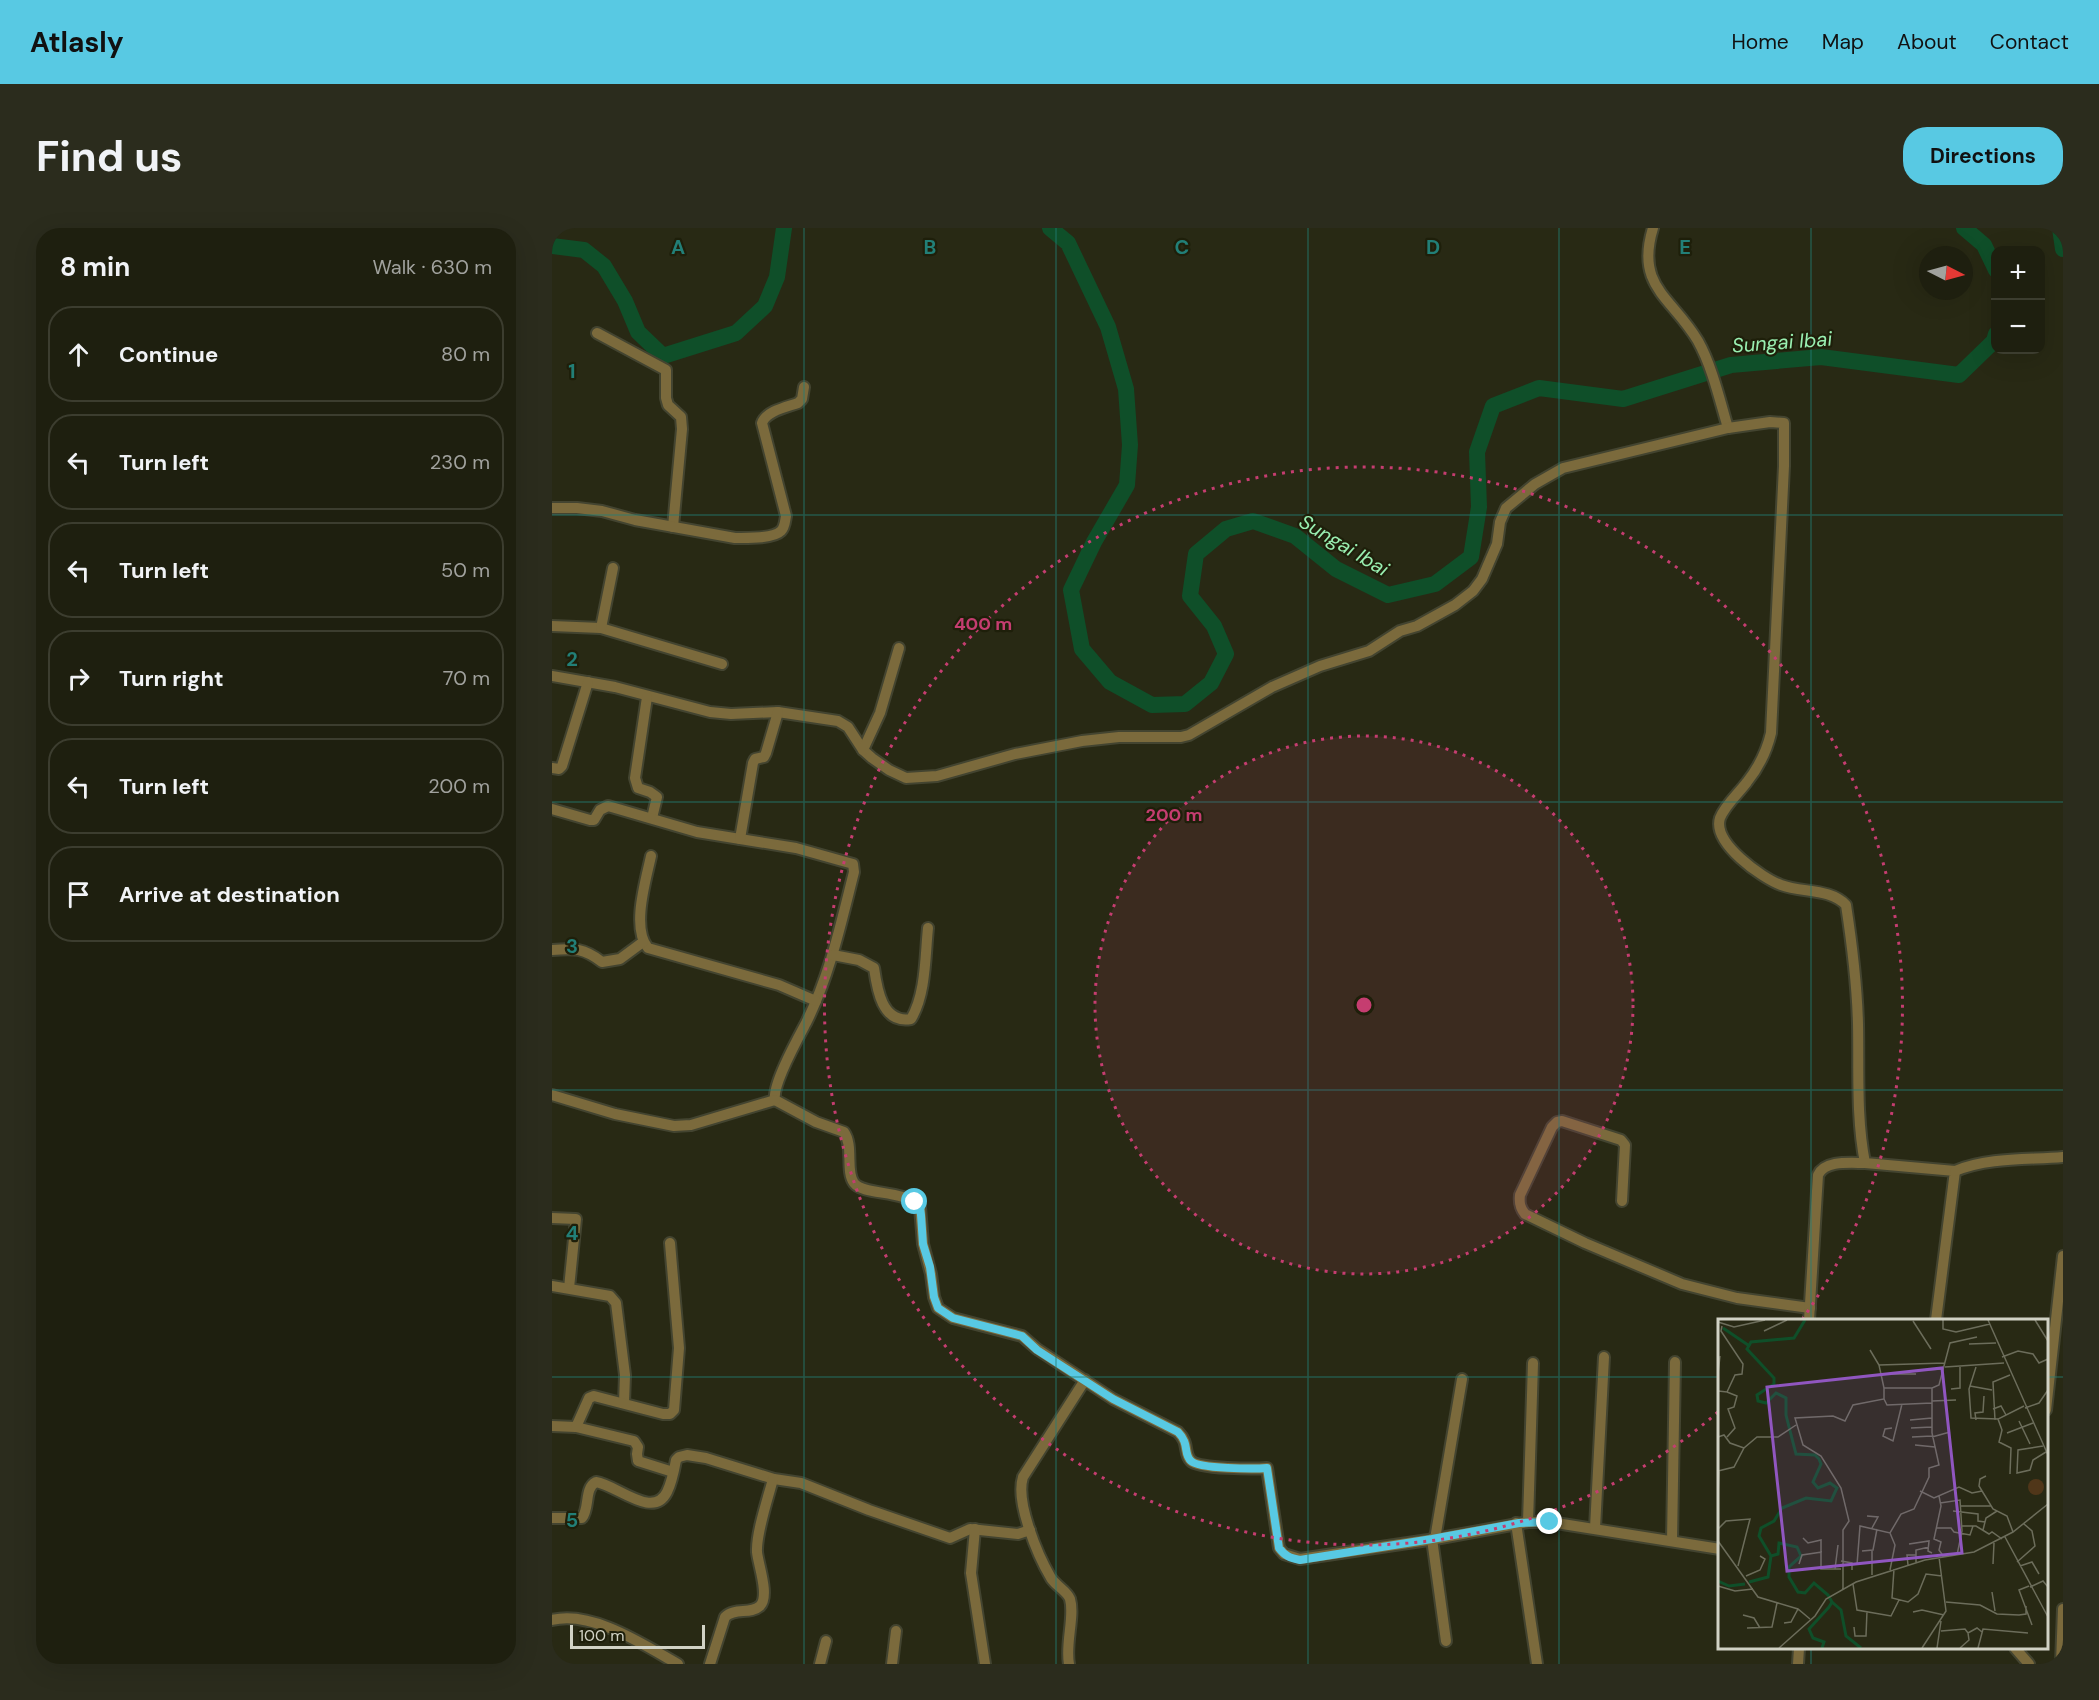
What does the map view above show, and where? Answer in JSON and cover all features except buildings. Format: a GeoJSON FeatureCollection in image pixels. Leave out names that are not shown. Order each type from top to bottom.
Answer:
{"type":"FeatureCollection","features":[{"type":"Feature","properties":{"kind":"street"},"geometry":{"type":"LineString","coordinates":[[1653,228],[1648,248],[1650,273],[1658,289],[1698,341],[1728,428]]}},
{"type":"Feature","properties":{"kind":"street"},"geometry":{"type":"LineString","coordinates":[[597,333],[666,370],[666,398],[668,405],[681,417],[682,429],[673,527]]}},
{"type":"Feature","properties":{"kind":"street"},"geometry":{"type":"LineString","coordinates":[[552,508],[602,511],[735,538],[761,537],[781,531],[786,516],[762,423],[763,418],[767,415],[798,403],[802,399],[804,387]]}},
{"type":"Feature","properties":{"kind":"street"},"geometry":{"type":"LineString","coordinates":[[552,676],[615,687],[710,712],[731,714],[778,712],[843,723],[863,750],[881,765],[906,778],[937,776],[1025,752],[1082,741],[1119,737],[1172,738],[1189,735],[1272,687],[1320,666],[1369,651],[1400,630],[1417,626],[1455,605],[1478,586],[1485,574],[1497,544],[1500,522],[1506,508],[1535,484],[1557,472],[1574,464],[1728,428],[1770,422],[1784,423],[1772,733],[1760,762],[1750,779],[1724,812],[1719,827],[1725,841],[1740,858],[1773,882],[1836,897],[1846,905],[1857,1011],[1860,1126],[1865,1162]]}},
{"type":"Feature","properties":{"kind":"street"},"geometry":{"type":"LineString","coordinates":[[601,628],[613,568]]}},
{"type":"Feature","properties":{"kind":"street"},"geometry":{"type":"LineString","coordinates":[[552,626],[601,628],[722,664]]}},
{"type":"Feature","properties":{"kind":"street"},"geometry":{"type":"LineString","coordinates":[[863,750],[880,713],[899,648]]}},
{"type":"Feature","properties":{"kind":"street"},"geometry":{"type":"LineString","coordinates":[[552,768],[559,769],[562,766],[588,682]]}},
{"type":"Feature","properties":{"kind":"street"},"geometry":{"type":"LineString","coordinates":[[648,697],[635,778],[638,788],[657,797],[652,818]]}},
{"type":"Feature","properties":{"kind":"street"},"geometry":{"type":"LineString","coordinates":[[740,839],[753,763],[755,759],[764,757],[766,753],[778,712]]}},
{"type":"Feature","properties":{"kind":"street"},"geometry":{"type":"LineString","coordinates":[[552,809],[594,820],[600,810],[608,806],[697,832],[796,848],[854,864],[833,955],[816,1001],[775,1091],[775,1100]]}},
{"type":"Feature","properties":{"kind":"street"},"geometry":{"type":"LineString","coordinates":[[651,856],[642,906],[640,934],[648,948],[779,985],[816,1001]]}},
{"type":"Feature","properties":{"kind":"street"},"geometry":{"type":"LineString","coordinates":[[833,955],[860,960],[874,968],[885,1008],[896,1018],[911,1019],[921,993],[928,928]]}},
{"type":"Feature","properties":{"kind":"street"},"geometry":{"type":"LineString","coordinates":[[552,950],[574,948],[591,954],[602,962],[620,959],[643,942]]}},
{"type":"Feature","properties":{"kind":"street"},"geometry":{"type":"LineString","coordinates":[[552,1095],[615,1113],[679,1126],[691,1125],[775,1100],[816,1122],[844,1132],[848,1142],[854,1183],[859,1187],[908,1197],[920,1207],[923,1244],[938,1308],[953,1318],[1022,1336],[1037,1350],[1113,1399],[1178,1432],[1185,1440],[1188,1457],[1196,1464],[1267,1468],[1279,1548],[1291,1558],[1300,1560],[1528,1522],[1550,1522],[1595,1528],[1718,1549]]}},
{"type":"Feature","properties":{"kind":"street"},"geometry":{"type":"LineString","coordinates":[[1622,1201],[1625,1145],[1621,1140],[1562,1121],[1552,1127],[1520,1195],[1519,1202],[1520,1209],[1525,1214],[1585,1243],[1682,1284],[1737,1298],[1810,1308]]}},
{"type":"Feature","properties":{"kind":"street"},"geometry":{"type":"LineString","coordinates":[[1809,1319],[1820,1170],[1827,1166],[1865,1162],[1955,1171],[2003,1161],[2063,1157]]}},
{"type":"Feature","properties":{"kind":"street"},"geometry":{"type":"LineString","coordinates":[[1936,1319],[1955,1171]]}},
{"type":"Feature","properties":{"kind":"street"},"geometry":{"type":"LineString","coordinates":[[552,1218],[576,1219],[568,1288]]}},
{"type":"Feature","properties":{"kind":"street"},"geometry":{"type":"LineString","coordinates":[[576,1427],[589,1398],[594,1396],[663,1414],[670,1414],[674,1410],[679,1348],[670,1243]]}},
{"type":"Feature","properties":{"kind":"street"},"geometry":{"type":"LineString","coordinates":[[2048,1392],[2063,1256]]}},
{"type":"Feature","properties":{"kind":"street"},"geometry":{"type":"LineString","coordinates":[[552,1286],[610,1296],[616,1303],[624,1375],[624,1403]]}},
{"type":"Feature","properties":{"kind":"street"},"geometry":{"type":"LineString","coordinates":[[1595,1528],[1604,1357]]}},
{"type":"Feature","properties":{"kind":"street"},"geometry":{"type":"LineString","coordinates":[[1672,1541],[1675,1362]]}},
{"type":"Feature","properties":{"kind":"street"},"geometry":{"type":"LineString","coordinates":[[1528,1522],[1533,1363]]}},
{"type":"Feature","properties":{"kind":"street"},"geometry":{"type":"LineString","coordinates":[[1069,1664],[1068,1638],[1071,1608],[1069,1596],[1052,1579],[1030,1530],[1020,1492],[1023,1477],[1085,1380]]}},
{"type":"Feature","properties":{"kind":"street"},"geometry":{"type":"LineString","coordinates":[[1446,1641],[1434,1539],[1462,1380]]}},
{"type":"Feature","properties":{"kind":"street"},"geometry":{"type":"LineString","coordinates":[[552,1426],[576,1427],[634,1441],[638,1447],[638,1461],[673,1472]]}},
{"type":"Feature","properties":{"kind":"street"},"geometry":{"type":"LineString","coordinates":[[552,1518],[582,1518],[586,1510],[590,1488],[592,1483],[596,1482],[639,1501],[653,1503],[665,1496],[679,1456],[687,1455],[706,1458],[773,1479],[807,1485],[869,1510],[950,1538],[966,1530],[975,1529],[1018,1534],[1030,1530]]}},
{"type":"Feature","properties":{"kind":"street"},"geometry":{"type":"LineString","coordinates":[[710,1664],[725,1617],[734,1611],[753,1610],[762,1602],[763,1586],[757,1545],[773,1479]]}},
{"type":"Feature","properties":{"kind":"street"},"geometry":{"type":"LineString","coordinates":[[1516,1523],[1537,1664]]}},
{"type":"Feature","properties":{"kind":"street"},"geometry":{"type":"LineString","coordinates":[[975,1529],[972,1573],[985,1664]]}},
{"type":"Feature","properties":{"kind":"street"},"geometry":{"type":"LineString","coordinates":[[2061,1664],[2063,1609]]}},
{"type":"Feature","properties":{"kind":"street"},"geometry":{"type":"LineString","coordinates":[[552,1620],[563,1618],[600,1624],[642,1643],[678,1664]]}},
{"type":"Feature","properties":{"kind":"street"},"geometry":{"type":"LineString","coordinates":[[892,1664],[896,1631]]}},
{"type":"Feature","properties":{"kind":"street"},"geometry":{"type":"LineString","coordinates":[[820,1664],[826,1641]]}},
{"type":"Feature","properties":{"kind":"street"},"geometry":{"type":"LineString","coordinates":[[1798,1664],[1799,1649]]}},
{"type":"Feature","properties":{"kind":"street"},"geometry":{"type":"LineString","coordinates":[[2017,1649],[2029,1664]]}},
{"type":"Feature","properties":{"kind":"waterway","name":"Sungai Ibai"},"geometry":{"type":"LineString","coordinates":[[552,246],[584,250],[604,266],[625,301],[638,332],[663,356],[736,333],[765,306],[777,277],[784,228]]}},
{"type":"Feature","properties":{"kind":"waterway","name":"Sungai Ibai"},"geometry":{"type":"LineString","coordinates":[[1050,228],[1068,243],[1108,327],[1126,389],[1130,445],[1127,485],[1094,542],[1071,590],[1082,649],[1110,682],[1152,705],[1185,704],[1211,683],[1226,654],[1214,626],[1190,596],[1196,554],[1226,529],[1253,521],[1295,536],[1336,569],[1388,595],[1435,584],[1471,557],[1479,507],[1477,452],[1493,406],[1539,388],[1623,399],[1731,365],[1821,357],[1959,375],[1991,344]]}},
{"type":"Feature","properties":{"kind":"waterway","name":"Sungai Ibai"},"geometry":{"type":"LineString","coordinates":[[1964,228],[1984,245],[1991,260]]}},
{"type":"Feature","properties":{"kind":"waterway","name":"Sungai Ibai"},"geometry":{"type":"LineString","coordinates":[[2060,228],[2063,249]]}},
{"type":"Feature","properties":{"kind":"route"},"geometry":{"type":"LineString","coordinates":[[915,1202],[920,1207],[923,1244],[938,1308],[953,1318],[1022,1336],[1037,1350],[1113,1399],[1178,1432],[1185,1440],[1188,1457],[1196,1464],[1267,1468],[1279,1548],[1291,1558],[1300,1560],[1519,1523],[1550,1522]]}}]}
